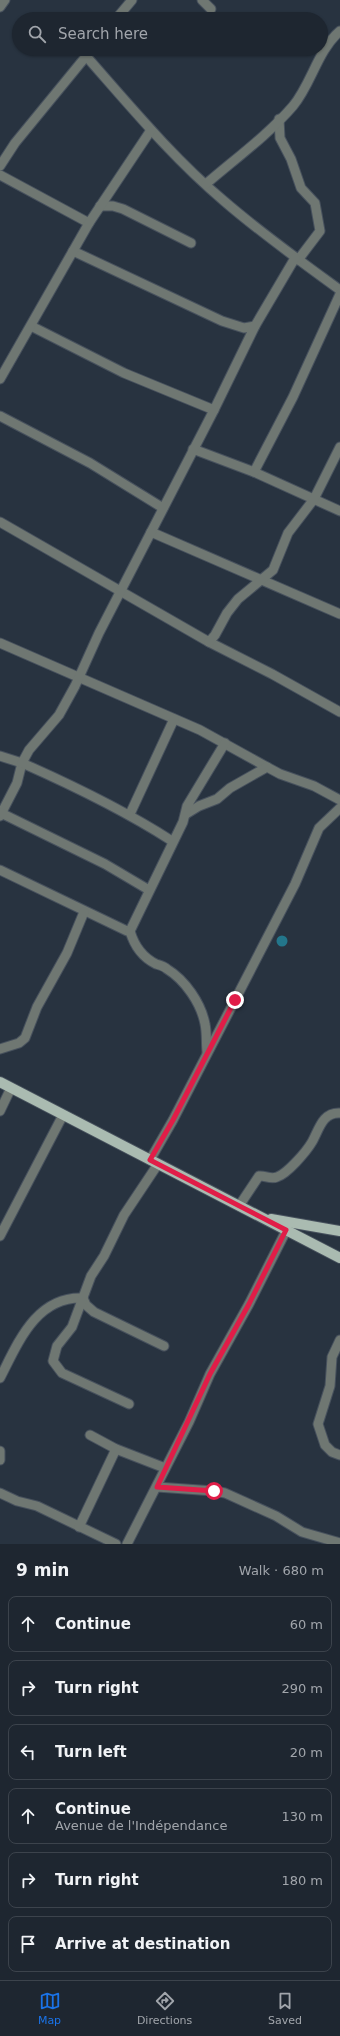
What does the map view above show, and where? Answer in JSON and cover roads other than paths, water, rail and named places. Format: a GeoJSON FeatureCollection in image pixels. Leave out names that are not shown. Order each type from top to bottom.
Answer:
{"type":"FeatureCollection","features":[{"type":"Feature","properties":{"kind":"main road"},"geometry":{"type":"LineString","coordinates":[[0,1082],[340,1258]]}},
{"type":"Feature","properties":{"kind":"main road"},"geometry":{"type":"LineString","coordinates":[[265,1218],[340,1231]]}},
{"type":"Feature","properties":{"kind":"street"},"geometry":{"type":"LineString","coordinates":[[0,7],[5,0]]}},
{"type":"Feature","properties":{"kind":"street"},"geometry":{"type":"LineString","coordinates":[[202,0],[211,9]]}},
{"type":"Feature","properties":{"kind":"street"},"geometry":{"type":"LineString","coordinates":[[121,12],[127,2]]}},
{"type":"Feature","properties":{"kind":"street"},"geometry":{"type":"LineString","coordinates":[[328,44],[340,31]]}},
{"type":"Feature","properties":{"kind":"street"},"geometry":{"type":"LineString","coordinates":[[0,166],[15,143],[86,56]]}},
{"type":"Feature","properties":{"kind":"street"},"geometry":{"type":"LineString","coordinates":[[92,56],[151,130],[206,184],[223,200],[297,259],[340,290]]}},
{"type":"Feature","properties":{"kind":"street"},"geometry":{"type":"LineString","coordinates":[[206,184],[293,105],[320,56]]}},
{"type":"Feature","properties":{"kind":"street"},"geometry":{"type":"LineString","coordinates":[[149,890],[105,864],[1,815],[17,783],[22,763],[29,750],[59,715],[255,326],[297,259],[320,231],[315,203],[301,188],[291,159],[280,138],[279,119]]}},
{"type":"Feature","properties":{"kind":"street"},"geometry":{"type":"LineString","coordinates":[[0,379],[89,223],[151,130]]}},
{"type":"Feature","properties":{"kind":"street"},"geometry":{"type":"LineString","coordinates":[[0,175],[89,223]]}},
{"type":"Feature","properties":{"kind":"street"},"geometry":{"type":"LineString","coordinates":[[100,206],[113,206],[123,209],[191,243]]}},
{"type":"Feature","properties":{"kind":"street"},"geometry":{"type":"LineString","coordinates":[[73,251],[222,321],[244,328],[255,326]]}},
{"type":"Feature","properties":{"kind":"street"},"geometry":{"type":"LineString","coordinates":[[254,472],[293,397],[340,294]]}},
{"type":"Feature","properties":{"kind":"street"},"geometry":{"type":"LineString","coordinates":[[31,326],[124,373],[214,410]]}},
{"type":"Feature","properties":{"kind":"street"},"geometry":{"type":"LineString","coordinates":[[0,416],[90,463],[163,508]]}},
{"type":"Feature","properties":{"kind":"street"},"geometry":{"type":"LineString","coordinates":[[209,642],[215,635],[227,613],[238,599],[272,570],[288,532],[314,499],[340,447]]}},
{"type":"Feature","properties":{"kind":"street"},"geometry":{"type":"LineString","coordinates":[[193,449],[254,472],[340,511]]}},
{"type":"Feature","properties":{"kind":"street"},"geometry":{"type":"LineString","coordinates":[[0,522],[209,642],[272,674],[340,712]]}},
{"type":"Feature","properties":{"kind":"street"},"geometry":{"type":"LineString","coordinates":[[151,532],[340,614]]}},
{"type":"Feature","properties":{"kind":"street"},"geometry":{"type":"LineString","coordinates":[[1,647],[89,681],[174,719],[225,743],[280,774],[314,786],[340,800]]}},
{"type":"Feature","properties":{"kind":"street"},"geometry":{"type":"LineString","coordinates":[[130,814],[174,719]]}},
{"type":"Feature","properties":{"kind":"street"},"geometry":{"type":"LineString","coordinates":[[207,1053],[205,1025],[201,1011],[191,993],[166,968],[154,963],[136,948],[130,931],[171,848],[172,841],[186,814],[188,806],[225,743]]}},
{"type":"Feature","properties":{"kind":"street"},"geometry":{"type":"LineString","coordinates":[[0,756],[22,763],[49,777],[80,788],[112,807],[130,814],[172,841]]}},
{"type":"Feature","properties":{"kind":"street"},"geometry":{"type":"LineString","coordinates":[[186,814],[199,806],[217,799],[230,788],[267,767]]}},
{"type":"Feature","properties":{"kind":"street"},"geometry":{"type":"LineString","coordinates":[[129,1404],[62,1373],[53,1361],[57,1346],[72,1326],[91,1276],[104,1256],[124,1214],[154,1162],[207,1053],[297,879],[319,828],[340,808]]}},
{"type":"Feature","properties":{"kind":"street"},"geometry":{"type":"LineString","coordinates":[[0,870],[84,912],[130,931]]}},
{"type":"Feature","properties":{"kind":"street"},"geometry":{"type":"LineString","coordinates":[[0,1049],[19,1043],[25,1038],[36,1007],[64,958],[84,912]]}},
{"type":"Feature","properties":{"kind":"street"},"geometry":{"type":"LineString","coordinates":[[0,1111],[12,1088]]}},
{"type":"Feature","properties":{"kind":"street"},"geometry":{"type":"LineString","coordinates":[[239,1206],[259,1176],[273,1178],[284,1172],[312,1142],[318,1126],[324,1118],[340,1113]]}},
{"type":"Feature","properties":{"kind":"street"},"geometry":{"type":"LineString","coordinates":[[0,1236],[63,1115]]}},
{"type":"Feature","properties":{"kind":"street"},"geometry":{"type":"LineString","coordinates":[[127,1544],[189,1422],[210,1374],[249,1304],[286,1230]]}},
{"type":"Feature","properties":{"kind":"street"},"geometry":{"type":"LineString","coordinates":[[83,1298],[86,1305],[94,1312],[164,1346]]}},
{"type":"Feature","properties":{"kind":"street"},"geometry":{"type":"LineString","coordinates":[[0,1378],[30,1324],[44,1310],[60,1302],[83,1298]]}},
{"type":"Feature","properties":{"kind":"street"},"geometry":{"type":"LineString","coordinates":[[340,1340],[332,1358],[330,1386],[318,1424],[325,1446],[332,1452],[340,1454]]}},
{"type":"Feature","properties":{"kind":"street"},"geometry":{"type":"LineString","coordinates":[[90,1435],[116,1449],[165,1468]]}},
{"type":"Feature","properties":{"kind":"street"},"geometry":{"type":"LineString","coordinates":[[79,1527],[116,1449]]}},
{"type":"Feature","properties":{"kind":"street"},"geometry":{"type":"LineString","coordinates":[[0,1451],[0,1460]]}},
{"type":"Feature","properties":{"kind":"street"},"geometry":{"type":"LineString","coordinates":[[157,1487],[224,1493],[276,1516],[302,1532],[340,1544]]}},
{"type":"Feature","properties":{"kind":"street"},"geometry":{"type":"LineString","coordinates":[[0,1494],[17,1501],[37,1506],[116,1544]]}},
{"type":"Feature","properties":{"kind":"water"},"geometry":{"type":"Polygon","coordinates":[[[282,935],[286,937],[288,941],[286,945],[282,947],[278,945],[276,941],[278,937],[282,935]]]}}]}
